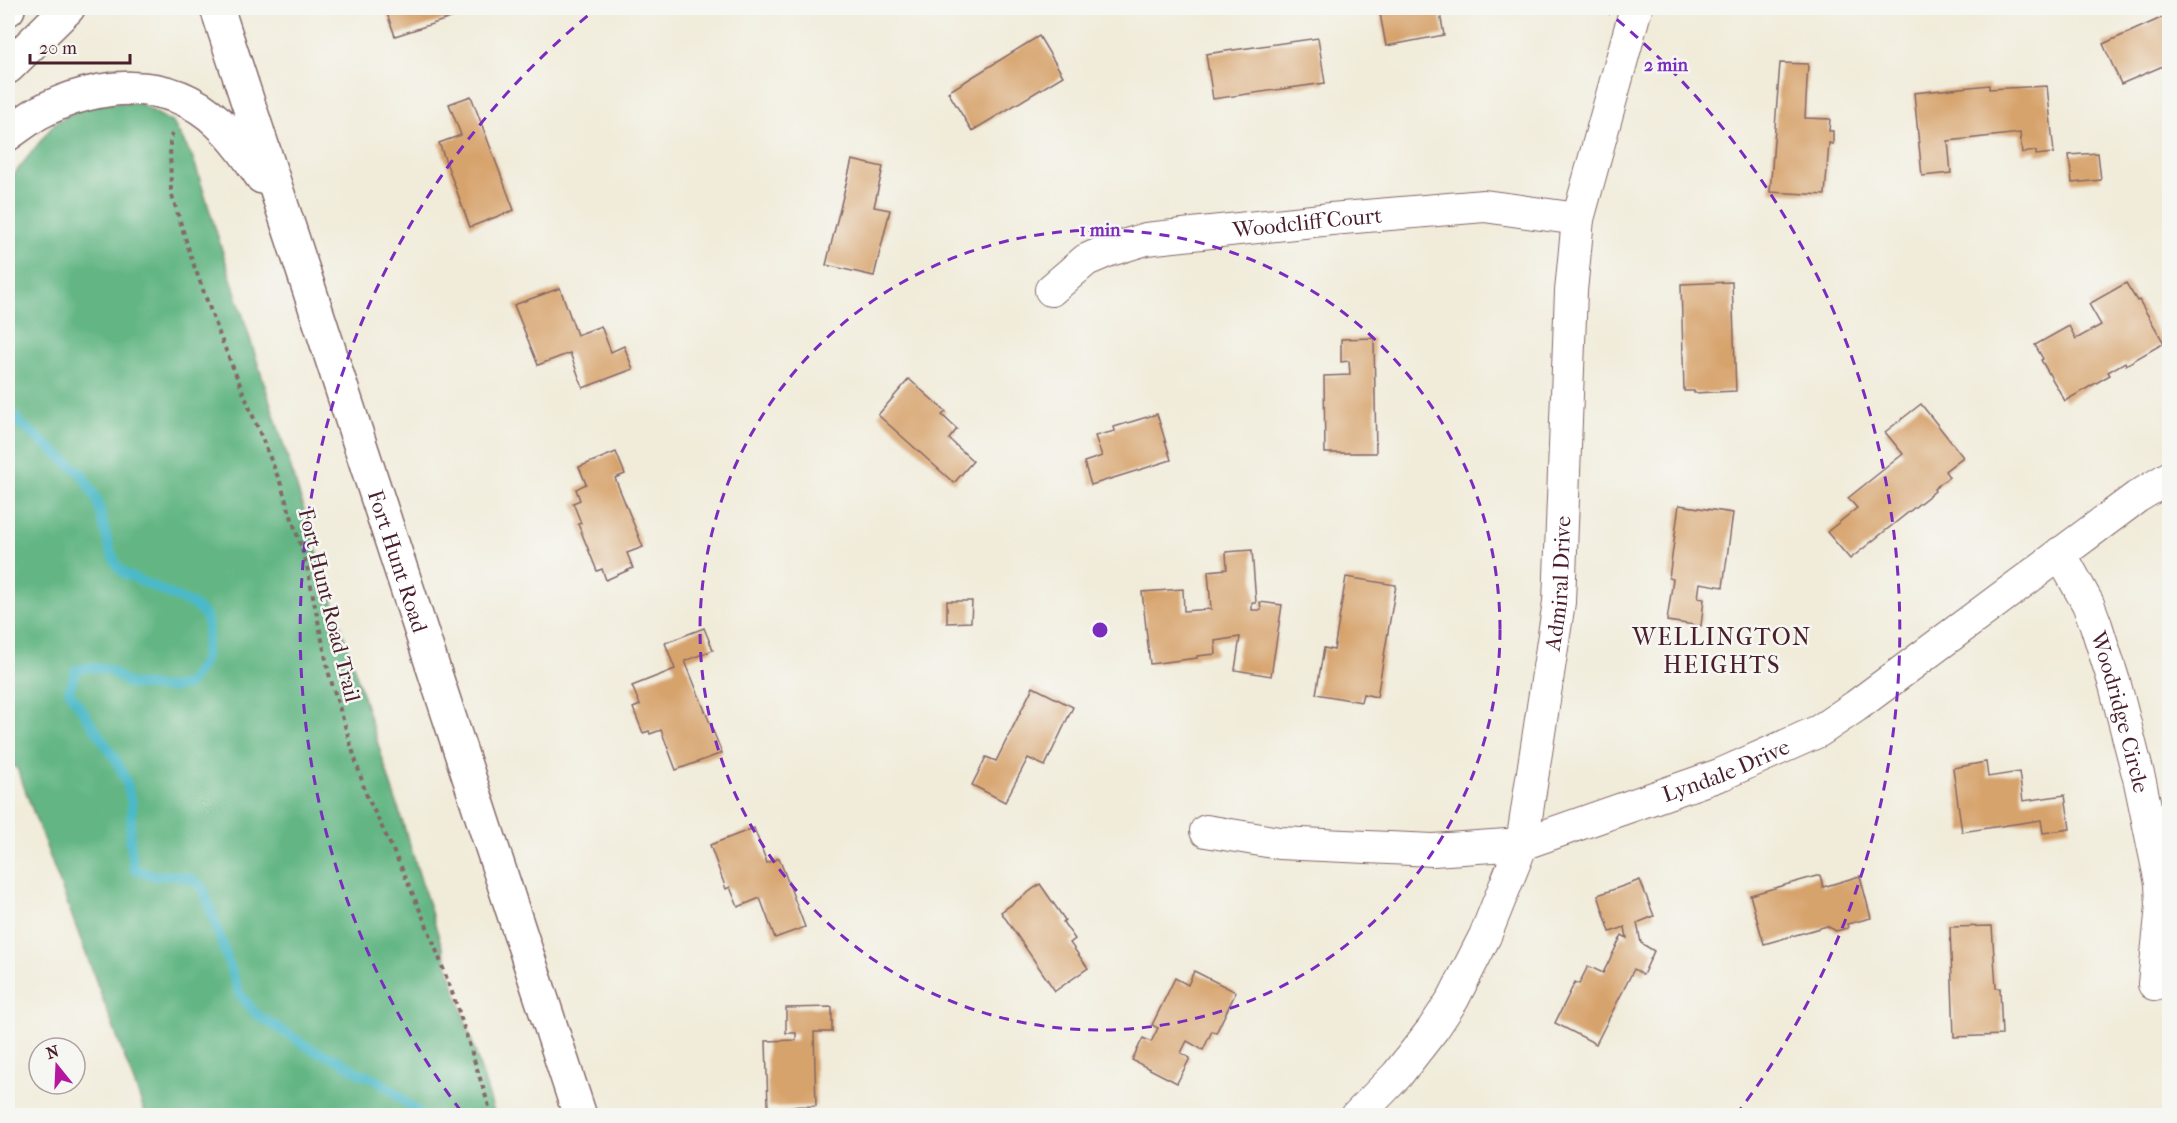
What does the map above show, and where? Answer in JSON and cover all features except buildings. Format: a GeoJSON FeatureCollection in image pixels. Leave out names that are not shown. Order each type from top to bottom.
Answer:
{"type":"FeatureCollection","features":[{"type":"Feature","properties":{"kind":"main road"},"geometry":{"type":"LineString","coordinates":[[8,58],[12,44],[40,8]]}},
{"type":"Feature","properties":{"kind":"main road"},"geometry":{"type":"LineString","coordinates":[[8,67],[68,8]]}},
{"type":"Feature","properties":{"kind":"main road","name":"Fort Hunt Road"},"geometry":{"type":"LineString","coordinates":[[218,8],[580,1116]]}},
{"type":"Feature","properties":{"kind":"main road"},"geometry":{"type":"LineString","coordinates":[[8,134],[38,114],[77,96],[139,87],[165,92],[192,103],[219,122],[242,148],[281,204]]}},
{"type":"Feature","properties":{"kind":"street","name":"Admiral Drive"},"geometry":{"type":"LineString","coordinates":[[1356,1116],[1397,1075],[1453,999],[1485,936],[1522,844],[1559,602],[1571,291],[1578,219],[1636,8]]}},
{"type":"Feature","properties":{"kind":"street","name":"Woodcliff Court"},"geometry":{"type":"LineString","coordinates":[[1051,290],[1086,260],[1107,251],[1146,240],[1331,219],[1484,206],[1578,219]]}},
{"type":"Feature","properties":{"kind":"street","name":"Lyndale Drive"},"geometry":{"type":"LineString","coordinates":[[1206,831],[1291,844],[1433,850],[1522,844],[1722,774],[1818,731],[1856,706],[2137,497],[2169,477]]}},
{"type":"Feature","properties":{"kind":"street","name":"Woodridge Circle"},"geometry":{"type":"LineString","coordinates":[[2060,554],[2088,604],[2096,625],[2115,685],[2140,782],[2161,883],[2162,906],[2154,984]]}},
{"type":"Feature","properties":{"kind":"path","name":"Fort Hunt Road Trail"},"geometry":{"type":"LineString","coordinates":[[192,103],[170,138],[171,192],[192,260],[220,336],[280,482],[306,562],[329,674],[366,794],[431,936],[461,1016],[492,1116]]}},
{"type":"Feature","properties":{"kind":"green space"},"geometry":{"type":"Polygon","coordinates":[[[89,103],[139,103],[173,123],[193,158],[495,1115],[146,1115],[17,768],[8,763],[8,182],[55,123],[89,103]]]}},
{"type":"Feature","properties":{"kind":"waterway"},"geometry":{"type":"LineString","coordinates":[[8,410],[23,426],[82,474],[97,500],[110,550],[117,566],[124,573],[194,605],[207,617],[208,634],[204,661],[188,685],[170,688],[129,684],[110,670],[91,667],[76,670],[69,691],[116,760],[127,783],[132,805],[130,839],[134,869],[155,876],[175,875],[191,879],[203,888],[239,993],[256,1014],[313,1050],[377,1080],[421,1116]]}},
{"type":"Feature","properties":{"kind":"district","name":"WELLINGTON HEIGHTS"},"geometry":{"type":"Point","coordinates":[1722,651]}}]}
